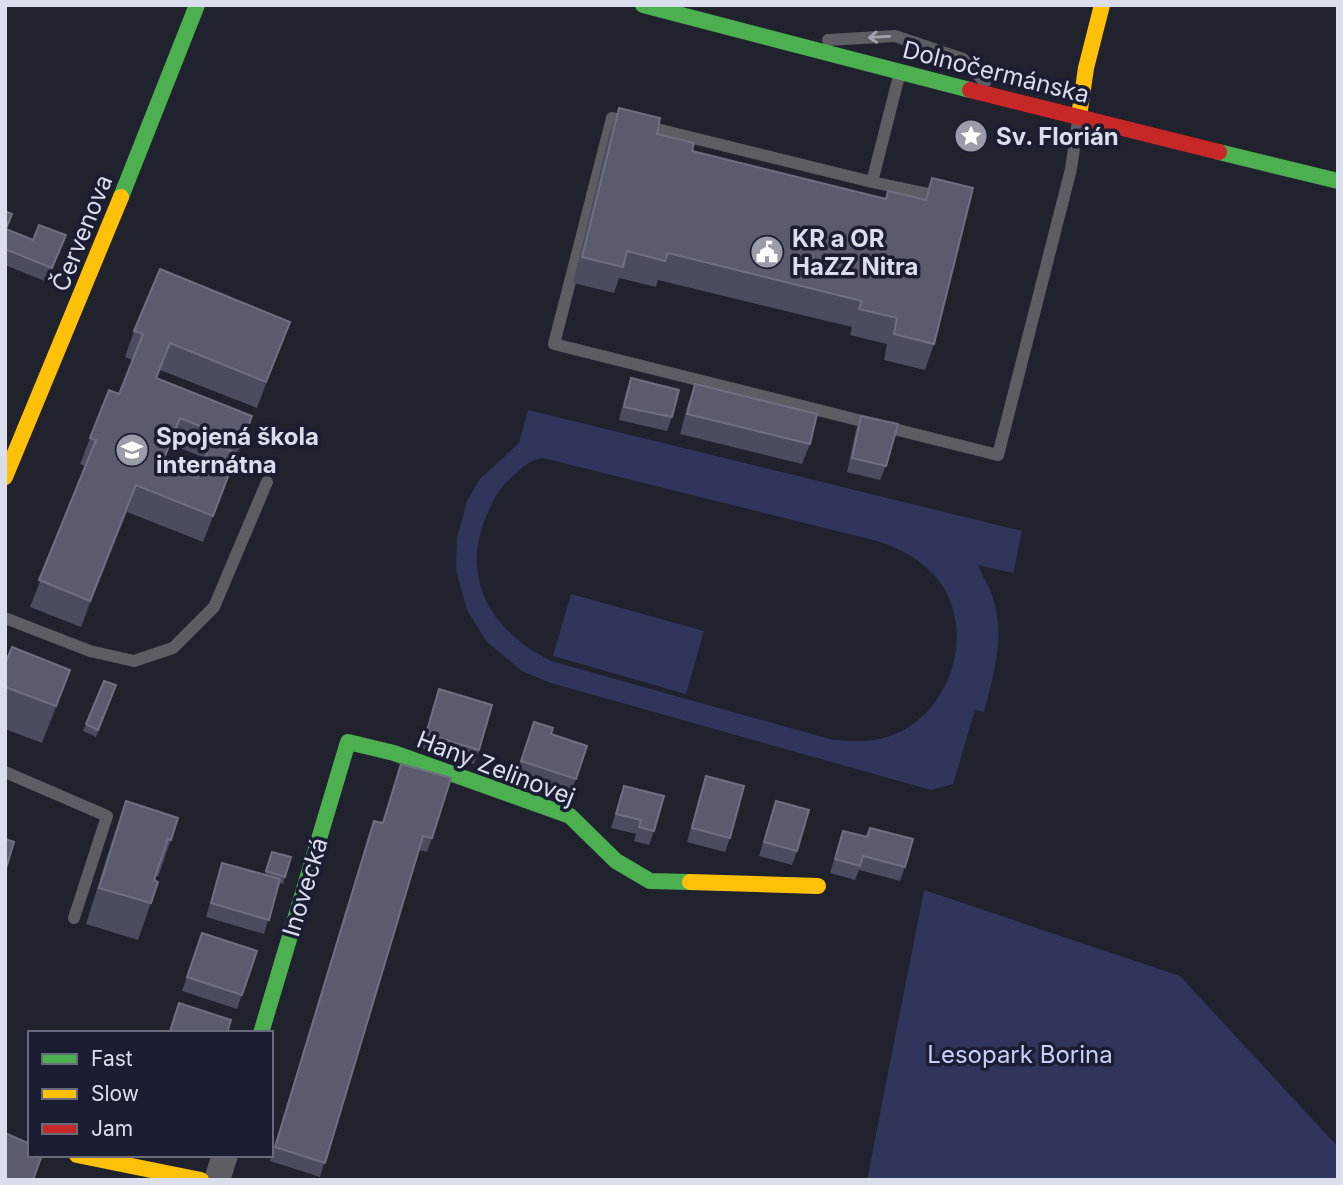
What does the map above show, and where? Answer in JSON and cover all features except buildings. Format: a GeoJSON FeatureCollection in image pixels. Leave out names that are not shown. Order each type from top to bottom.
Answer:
{"type":"FeatureCollection","features":[{"type":"Feature","properties":{"kind":"street","name":"Červenova"},"geometry":{"type":"LineString","coordinates":[[5,477],[197,5]]}},
{"type":"Feature","properties":{"kind":"street","name":"Dolnočermánska"},"geometry":{"type":"LineString","coordinates":[[643,5],[781,43],[1338,181]]}},
{"type":"Feature","properties":{"kind":"street"},"geometry":{"type":"LineString","coordinates":[[1079,116],[1086,68],[1102,5]]}},
{"type":"Feature","properties":{"kind":"street","name":"Hany Zelinovej"},"geometry":{"type":"LineString","coordinates":[[348,742],[394,753],[570,816],[616,861],[650,881],[818,886]]}},
{"type":"Feature","properties":{"kind":"street","name":"Inovecká"},"geometry":{"type":"LineString","coordinates":[[262,1031],[348,742]]}},
{"type":"Feature","properties":{"kind":"street"},"geometry":{"type":"LineString","coordinates":[[87,1157],[201,1180]]}},
{"type":"Feature","properties":{"kind":"street"},"geometry":{"type":"LineString","coordinates":[[218,1180],[224,1157]]}},
{"type":"Feature","properties":{"kind":"lane"},"geometry":{"type":"LineString","coordinates":[[781,43],[895,36],[963,59],[1000,97]]}},
{"type":"Feature","properties":{"kind":"lane"},"geometry":{"type":"LineString","coordinates":[[872,182],[900,72]]}},
{"type":"Feature","properties":{"kind":"lane"},"geometry":{"type":"LineString","coordinates":[[957,199],[872,182],[612,117],[554,344],[998,455],[1071,169],[1079,116]]}},
{"type":"Feature","properties":{"kind":"lane"},"geometry":{"type":"LineString","coordinates":[[5,618],[90,650],[134,662],[173,648],[214,607],[267,481]]}},
{"type":"Feature","properties":{"kind":"lane"},"geometry":{"type":"LineString","coordinates":[[5,772],[107,816],[74,918]]}},
{"type":"Feature","properties":{"kind":"green space"},"geometry":{"type":"Polygon","coordinates":[[[528,410],[1022,531],[1013,573],[978,565],[996,610],[997,654],[984,712],[975,710],[953,784],[931,790],[551,683],[522,671],[486,641],[467,610],[456,570],[457,538],[467,501],[479,480],[519,443],[528,410]],[[543,458],[522,468],[502,487],[495,498],[484,522],[478,545],[477,566],[488,605],[500,622],[531,650],[551,661],[833,740],[867,741],[887,737],[909,727],[927,712],[941,693],[951,672],[956,649],[956,625],[951,602],[939,581],[911,556],[877,541],[543,458]]]}},
{"type":"Feature","properties":{"kind":"green space"},"geometry":{"type":"Polygon","coordinates":[[[571,594],[704,631],[686,694],[553,656],[571,594]]]}},
{"type":"Feature","properties":{"kind":"green space","name":"Lesopark Borina"},"geometry":{"type":"Polygon","coordinates":[[[924,890],[1180,976],[1338,1147],[1338,1180],[867,1180],[924,890]]]}},
{"type":"Feature","properties":{"kind":"traffic: fast"},"geometry":{"type":"LineString","coordinates":[[121,197],[197,5]]}},
{"type":"Feature","properties":{"kind":"traffic: fast"},"geometry":{"type":"LineString","coordinates":[[643,5],[970,90]]}},
{"type":"Feature","properties":{"kind":"traffic: fast"},"geometry":{"type":"LineString","coordinates":[[1219,152],[1338,181]]}},
{"type":"Feature","properties":{"kind":"traffic: fast"},"geometry":{"type":"LineString","coordinates":[[262,1031],[348,742],[394,753],[570,816],[616,861],[650,881],[690,882]]}},
{"type":"Feature","properties":{"kind":"traffic: slow"},"geometry":{"type":"LineString","coordinates":[[1079,116],[1086,68],[1102,5]]}},
{"type":"Feature","properties":{"kind":"traffic: slow"},"geometry":{"type":"LineString","coordinates":[[5,477],[121,197]]}},
{"type":"Feature","properties":{"kind":"traffic: slow"},"geometry":{"type":"LineString","coordinates":[[690,882],[818,886]]}},
{"type":"Feature","properties":{"kind":"traffic: slow"},"geometry":{"type":"LineString","coordinates":[[87,1157],[201,1180]]}},
{"type":"Feature","properties":{"kind":"traffic: jam"},"geometry":{"type":"LineString","coordinates":[[970,90],[1219,152]]}},
{"type":"Feature","properties":{"kind":"place","name":"Sv. Florián"},"geometry":{"type":"Point","coordinates":[971,136]}},
{"type":"Feature","properties":{"kind":"place","name":"KR a OR HaZZ Nitra"},"geometry":{"type":"Point","coordinates":[767,252]}},
{"type":"Feature","properties":{"kind":"place","name":"Spojená škola internátna"},"geometry":{"type":"Point","coordinates":[132,450]}}]}
